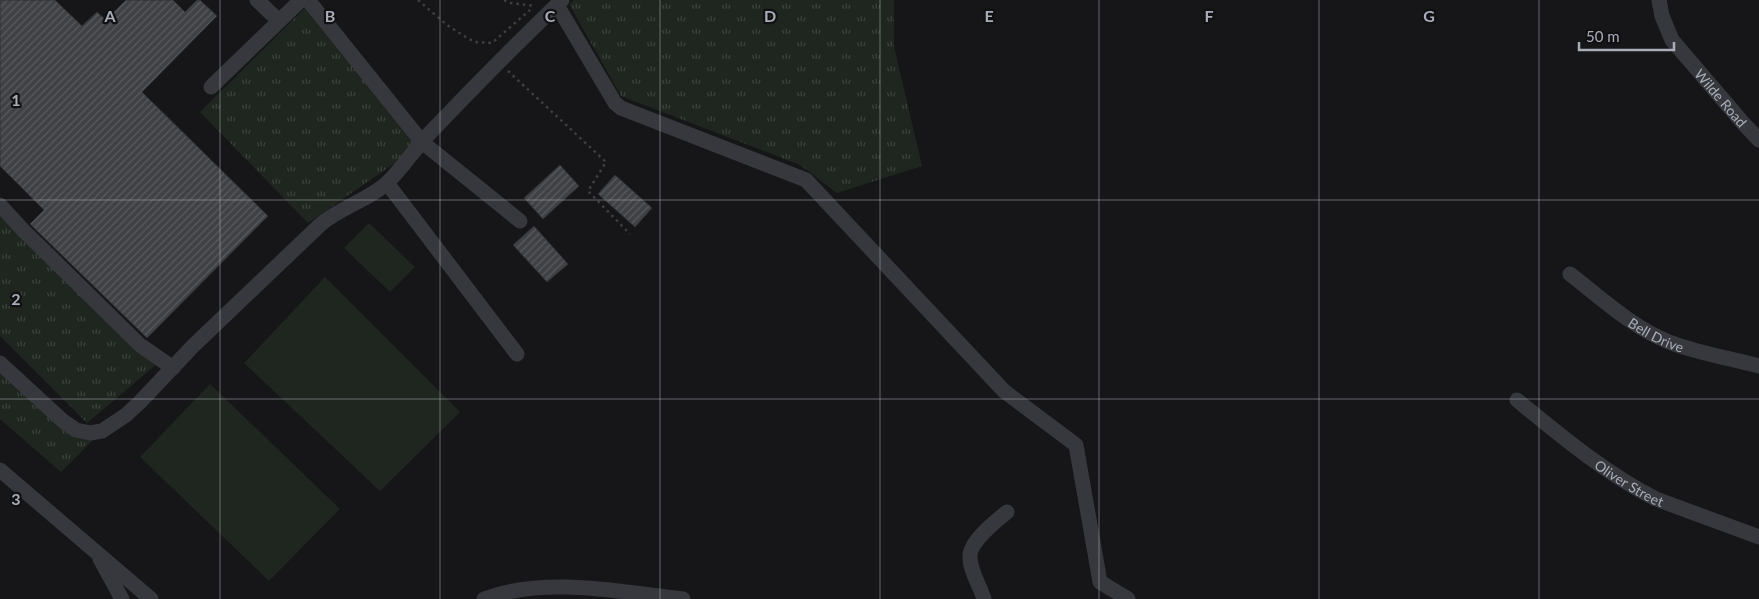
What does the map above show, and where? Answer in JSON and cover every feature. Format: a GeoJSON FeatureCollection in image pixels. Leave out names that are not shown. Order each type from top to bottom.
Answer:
{"type":"FeatureCollection","features":[{"type":"Feature","properties":{"kind":"street"},"geometry":{"type":"LineString","coordinates":[[257,0],[279,21]]}},
{"type":"Feature","properties":{"kind":"street"},"geometry":{"type":"LineString","coordinates":[[211,87],[301,0]]}},
{"type":"Feature","properties":{"kind":"street"},"geometry":{"type":"LineString","coordinates":[[308,0],[422,142],[520,221]]}},
{"type":"Feature","properties":{"kind":"street","name":"Wilde Road"},"geometry":{"type":"LineString","coordinates":[[1659,0],[1662,16],[1672,40],[1759,140]]}},
{"type":"Feature","properties":{"kind":"street"},"geometry":{"type":"LineString","coordinates":[[0,363],[63,421],[76,430],[90,433],[102,431],[126,415],[193,346],[331,215],[355,204],[387,183],[422,142],[498,62],[556,6],[615,103],[621,108],[806,180],[1004,391],[1076,445],[1100,582],[1128,599]]}},
{"type":"Feature","properties":{"kind":"street"},"geometry":{"type":"LineString","coordinates":[[387,183],[517,354]]}},
{"type":"Feature","properties":{"kind":"street"},"geometry":{"type":"LineString","coordinates":[[0,206],[140,345],[173,368]]}},
{"type":"Feature","properties":{"kind":"street","name":"Bell Drive"},"geometry":{"type":"LineString","coordinates":[[1570,274],[1642,328],[1656,336],[1684,347],[1759,366]]}},
{"type":"Feature","properties":{"kind":"street","name":"Oliver Street"},"geometry":{"type":"LineString","coordinates":[[1517,400],[1600,466],[1641,491],[1656,499],[1759,537]]}},
{"type":"Feature","properties":{"kind":"street"},"geometry":{"type":"LineString","coordinates":[[0,470],[151,599]]}},
{"type":"Feature","properties":{"kind":"street"},"geometry":{"type":"LineString","coordinates":[[984,599],[972,568],[970,555],[975,543],[1007,512]]}},
{"type":"Feature","properties":{"kind":"street"},"geometry":{"type":"LineString","coordinates":[[96,552],[122,599]]}},
{"type":"Feature","properties":{"kind":"street"},"geometry":{"type":"LineString","coordinates":[[484,599],[523,588],[584,588],[658,598],[683,599]]}},
{"type":"Feature","properties":{"kind":"street"},"geometry":{"type":"LineString","coordinates":[[584,588],[598,599]]}},
{"type":"Feature","properties":{"kind":"path"},"geometry":{"type":"LineString","coordinates":[[418,0],[447,25],[464,36],[475,42],[492,43],[534,6]]}},
{"type":"Feature","properties":{"kind":"path"},"geometry":{"type":"LineString","coordinates":[[504,0],[511,3],[534,6],[556,6]]}},
{"type":"Feature","properties":{"kind":"path"},"geometry":{"type":"LineString","coordinates":[[498,62],[606,162],[588,191],[630,234]]}},
{"type":"Feature","properties":{"kind":"green space"},"geometry":{"type":"Polygon","coordinates":[[[574,0],[894,0],[894,47],[922,166],[837,193],[800,165],[621,96],[569,4],[574,0]]]}},
{"type":"Feature","properties":{"kind":"green space"},"geometry":{"type":"Polygon","coordinates":[[[310,3],[418,147],[308,223],[200,112],[310,3]]]}},
{"type":"Feature","properties":{"kind":"green space"},"geometry":{"type":"Polygon","coordinates":[[[0,207],[157,364],[87,423],[0,336],[0,207]]]}},
{"type":"Feature","properties":{"kind":"green space"},"geometry":{"type":"Polygon","coordinates":[[[369,223],[415,267],[390,292],[344,248],[369,223]]]}},
{"type":"Feature","properties":{"kind":"green space"},"geometry":{"type":"Polygon","coordinates":[[[325,277],[460,412],[380,491],[244,363],[325,277]]]}},
{"type":"Feature","properties":{"kind":"green space"},"geometry":{"type":"Polygon","coordinates":[[[0,369],[68,434],[93,440],[61,472],[0,419],[0,369]]]}},
{"type":"Feature","properties":{"kind":"green space"},"geometry":{"type":"Polygon","coordinates":[[[210,384],[340,509],[269,581],[140,457],[210,384]]]}},
{"type":"Feature","properties":{"kind":"building"},"geometry":{"type":"Polygon","coordinates":[[[0,0],[55,0],[82,26],[97,12],[106,20],[126,0],[173,0],[185,12],[197,0],[200,0],[217,16],[142,92],[268,216],[147,338],[30,224],[44,210],[0,166],[0,0]]]}},
{"type":"Feature","properties":{"kind":"building"},"geometry":{"type":"Polygon","coordinates":[[[560,165],[579,186],[543,219],[524,198],[560,165]]]}},
{"type":"Feature","properties":{"kind":"building"},"geometry":{"type":"Polygon","coordinates":[[[615,175],[652,208],[635,227],[598,194],[615,175]]]}},
{"type":"Feature","properties":{"kind":"building"},"geometry":{"type":"Polygon","coordinates":[[[534,226],[568,264],[547,282],[513,245],[534,226]]]}}]}
